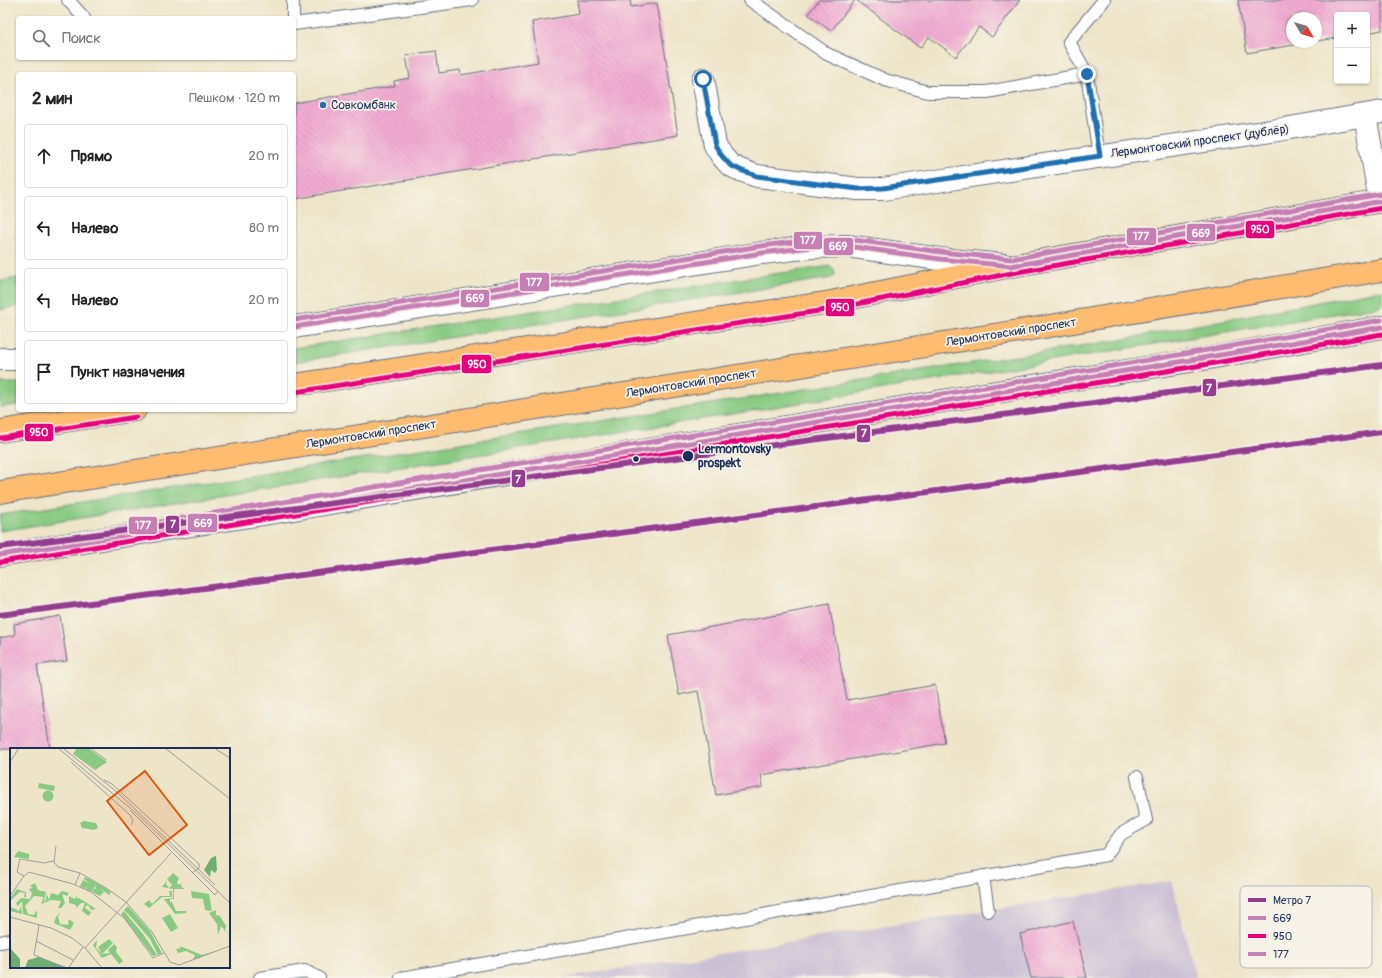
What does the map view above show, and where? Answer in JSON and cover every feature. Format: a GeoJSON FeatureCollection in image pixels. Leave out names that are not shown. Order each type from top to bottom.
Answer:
{"type":"FeatureCollection","features":[{"type":"Feature","properties":{"kind":"main road"},"geometry":{"type":"LineString","coordinates":[[296,385],[830,302],[1011,266],[1381,201]]}},
{"type":"Feature","properties":{"kind":"main road","name":"Лермонтовский проспект"},"geometry":{"type":"LineString","coordinates":[[0,492],[453,422],[1382,270]]}},
{"type":"Feature","properties":{"kind":"main road"},"geometry":{"type":"LineString","coordinates":[[0,431],[122,412]]}},
{"type":"Feature","properties":{"kind":"street","name":"Лермонтовский проспект (дублёр)"},"geometry":{"type":"LineString","coordinates":[[703,79],[715,145],[730,165],[757,176],[858,189],[883,188],[1284,129],[1373,114]]}},
{"type":"Feature","properties":{"kind":"street"},"geometry":{"type":"LineString","coordinates":[[1373,114],[1381,201]]}},
{"type":"Feature","properties":{"kind":"street"},"geometry":{"type":"LineString","coordinates":[[296,327],[811,247],[847,246],[940,259],[1011,266]]}},
{"type":"Feature","properties":{"kind":"street"},"geometry":{"type":"LineString","coordinates":[[0,555],[288,510],[1203,359],[1382,327]]}},
{"type":"Feature","properties":{"kind":"street"},"geometry":{"type":"LineString","coordinates":[[0,359],[16,359]]}},
{"type":"Feature","properties":{"kind":"lane"},"geometry":{"type":"LineString","coordinates":[[68,0],[82,16]]}},
{"type":"Feature","properties":{"kind":"lane"},"geometry":{"type":"LineString","coordinates":[[293,0],[293,16]]}},
{"type":"Feature","properties":{"kind":"lane"},"geometry":{"type":"LineString","coordinates":[[296,24],[472,0]]}},
{"type":"Feature","properties":{"kind":"lane"},"geometry":{"type":"LineString","coordinates":[[750,0],[827,54],[885,80],[928,92],[988,92],[1087,74]]}},
{"type":"Feature","properties":{"kind":"lane"},"geometry":{"type":"LineString","coordinates":[[1100,156],[1087,74],[1069,42],[1104,0]]}},
{"type":"Feature","properties":{"kind":"lane"},"geometry":{"type":"LineString","coordinates":[[401,978],[1106,855],[1121,834],[1146,820],[1137,777]]}},
{"type":"Feature","properties":{"kind":"lane"},"geometry":{"type":"LineString","coordinates":[[983,876],[988,911]]}},
{"type":"Feature","properties":{"kind":"lane"},"geometry":{"type":"LineString","coordinates":[[0,942],[10,940]]}},
{"type":"Feature","properties":{"kind":"lane"},"geometry":{"type":"LineString","coordinates":[[260,978],[305,971],[318,978]]}},
{"type":"Feature","properties":{"kind":"shaded area"},"geometry":{"type":"Polygon","coordinates":[[[1172,881],[1196,978],[561,978],[1172,881]]]}},
{"type":"Feature","properties":{"kind":"green space"},"geometry":{"type":"Polygon","coordinates":[[[831,266],[835,275],[831,278],[296,362],[296,348],[831,266]]]}},
{"type":"Feature","properties":{"kind":"green space"},"geometry":{"type":"Polygon","coordinates":[[[16,278],[16,306],[0,310],[0,281],[16,278]]]}},
{"type":"Feature","properties":{"kind":"green space"},"geometry":{"type":"Polygon","coordinates":[[[1382,290],[1382,306],[691,421],[0,531],[0,515],[1119,340],[1382,290]]]}},
{"type":"Feature","properties":{"kind":"green space"},"geometry":{"type":"Polygon","coordinates":[[[0,383],[16,383],[16,405],[0,407],[0,383]]]}},
{"type":"Feature","properties":{"kind":"building"},"geometry":{"type":"Polygon","coordinates":[[[577,0],[630,0],[631,7],[657,3],[678,135],[296,199],[296,103],[395,86],[394,81],[410,78],[406,56],[420,53],[436,51],[439,73],[460,70],[461,75],[538,62],[532,22],[579,14],[577,0]]]}},
{"type":"Feature","properties":{"kind":"building"},"geometry":{"type":"Polygon","coordinates":[[[819,0],[855,0],[831,31],[808,14],[819,0]]]}},
{"type":"Feature","properties":{"kind":"building"},"geometry":{"type":"Polygon","coordinates":[[[856,0],[1020,0],[992,37],[979,27],[956,57],[929,37],[920,48],[856,0]]]}},
{"type":"Feature","properties":{"kind":"building"},"geometry":{"type":"Polygon","coordinates":[[[1238,0],[1382,0],[1382,30],[1370,32],[1370,12],[1334,12],[1334,38],[1322,40],[1322,12],[1286,12],[1286,46],[1247,53],[1238,0]]]}},
{"type":"Feature","properties":{"kind":"building"},"geometry":{"type":"Polygon","coordinates":[[[829,604],[847,700],[935,685],[945,743],[761,775],[763,787],[716,795],[698,691],[679,695],[668,635],[829,604]]]}},
{"type":"Feature","properties":{"kind":"building"},"geometry":{"type":"Polygon","coordinates":[[[60,616],[67,661],[37,665],[50,748],[0,749],[0,638],[15,635],[14,624],[60,616]]]}},
{"type":"Feature","properties":{"kind":"building"},"geometry":{"type":"Polygon","coordinates":[[[1073,921],[1087,978],[1031,978],[1020,934],[1073,921]]]}},
{"type":"Feature","properties":{"kind":"metro line","name":"7"},"geometry":{"type":"LineString","coordinates":[[0,547],[1382,365]]}},
{"type":"Feature","properties":{"kind":"metro line","name":"7"},"geometry":{"type":"LineString","coordinates":[[0,615],[1382,432]]}},
{"type":"Feature","properties":{"kind":"transit line","name":"177"},"geometry":{"type":"LineString","coordinates":[[296,320],[761,246],[810,240],[847,239],[941,252],[1011,259],[1381,194]]}},
{"type":"Feature","properties":{"kind":"transit line","name":"669"},"geometry":{"type":"LineString","coordinates":[[296,327],[762,253],[811,247],[847,246],[940,259],[1011,266],[1382,201]]}},
{"type":"Feature","properties":{"kind":"transit line","name":"950"},"geometry":{"type":"LineString","coordinates":[[296,392],[832,309],[1012,273],[1382,208]]}},
{"type":"Feature","properties":{"kind":"transit line","name":"177"},"geometry":{"type":"LineString","coordinates":[[0,548],[530,463],[1181,355],[1381,320]]}},
{"type":"Feature","properties":{"kind":"transit line","name":"669"},"geometry":{"type":"LineString","coordinates":[[0,555],[530,470],[1182,362],[1382,327]]}},
{"type":"Feature","properties":{"kind":"transit line","name":"950"},"geometry":{"type":"LineString","coordinates":[[1,562],[531,477],[1182,369],[1382,334]]}},
{"type":"Feature","properties":{"kind":"transit line","name":"950"},"geometry":{"type":"LineString","coordinates":[[1,438],[136,417]]}},
{"type":"Feature","properties":{"kind":"place","name":"Совкомбанк"},"geometry":{"type":"Point","coordinates":[323,105]}},
{"type":"Feature","properties":{"kind":"place","name":"Lermontovsky prospekt"},"geometry":{"type":"Point","coordinates":[688,456]}},
{"type":"Feature","properties":{"kind":"route"},"geometry":{"type":"LineString","coordinates":[[703,79],[715,145],[730,165],[757,176],[858,189],[883,188],[1100,156],[1087,74]]}}]}
